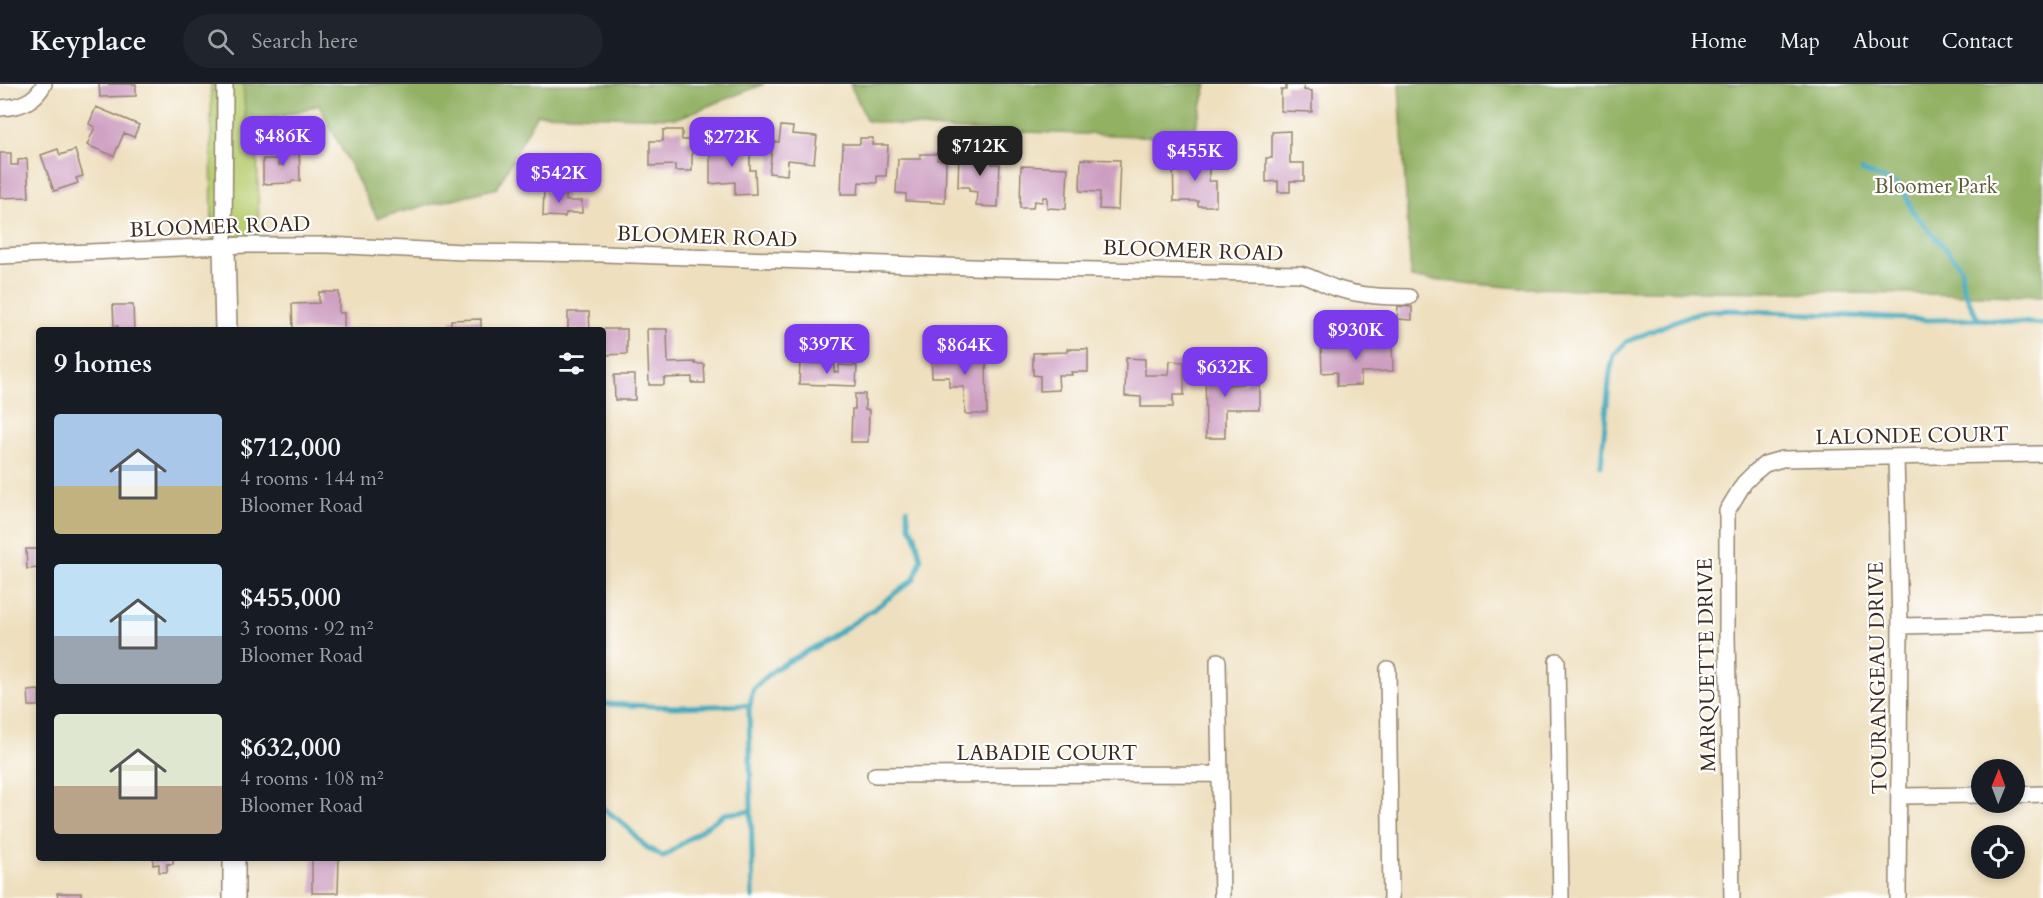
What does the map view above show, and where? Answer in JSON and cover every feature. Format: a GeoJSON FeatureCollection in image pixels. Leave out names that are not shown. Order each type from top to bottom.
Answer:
{"type":"FeatureCollection","features":[{"type":"Feature","properties":{"kind":"street"},"geometry":{"type":"LineString","coordinates":[[0,108],[21,105],[32,99],[44,84]]}},
{"type":"Feature","properties":{"kind":"street"},"geometry":{"type":"LineString","coordinates":[[225,84],[226,327]]}},
{"type":"Feature","properties":{"kind":"street","name":"BLOOMER ROAD"},"geometry":{"type":"LineString","coordinates":[[0,256],[224,246],[354,245],[463,252],[1300,274],[1354,293],[1377,297],[1409,297]]}},
{"type":"Feature","properties":{"kind":"street","name":"LALONDE COURT"},"geometry":{"type":"LineString","coordinates":[[1782,459],[2043,454]]}},
{"type":"Feature","properties":{"kind":"street","name":"TOURANGEAU DRIVE"},"geometry":{"type":"LineString","coordinates":[[1896,457],[1900,796],[1898,898]]}},
{"type":"Feature","properties":{"kind":"street","name":"MARQUETTE DRIVE"},"geometry":{"type":"LineString","coordinates":[[1732,898],[1727,511],[1741,487],[1754,473],[1765,464],[1782,459]]}},
{"type":"Feature","properties":{"kind":"street"},"geometry":{"type":"LineString","coordinates":[[1899,626],[2043,623]]}},
{"type":"Feature","properties":{"kind":"street"},"geometry":{"type":"LineString","coordinates":[[1218,661],[1222,898]]}},
{"type":"Feature","properties":{"kind":"street"},"geometry":{"type":"LineString","coordinates":[[1557,661],[1561,898]]}},
{"type":"Feature","properties":{"kind":"street"},"geometry":{"type":"LineString","coordinates":[[1388,669],[1391,898]]}},
{"type":"Feature","properties":{"kind":"street","name":"LABADIE COURT"},"geometry":{"type":"LineString","coordinates":[[875,775],[1220,774]]}},
{"type":"Feature","properties":{"kind":"street"},"geometry":{"type":"LineString","coordinates":[[2025,795],[2043,794]]}},
{"type":"Feature","properties":{"kind":"street"},"geometry":{"type":"LineString","coordinates":[[1900,796],[1971,795]]}},
{"type":"Feature","properties":{"kind":"street"},"geometry":{"type":"LineString","coordinates":[[234,861],[234,898]]}},
{"type":"Feature","properties":{"kind":"green space"},"geometry":{"type":"Polygon","coordinates":[[[211,84],[256,84],[259,243],[212,244],[211,84]]]}},
{"type":"Feature","properties":{"kind":"green space"},"geometry":{"type":"Polygon","coordinates":[[[243,84],[764,84],[678,118],[537,114],[497,188],[377,218],[319,105],[246,127],[243,84]]]}},
{"type":"Feature","properties":{"kind":"green space"},"geometry":{"type":"Polygon","coordinates":[[[850,84],[1207,84],[1193,138],[942,129],[867,121],[850,84]]]}},
{"type":"Feature","properties":{"kind":"green space","name":"Bloomer Park"},"geometry":{"type":"Polygon","coordinates":[[[1399,84],[2043,84],[2043,296],[1520,288],[1411,278],[1399,84]]]}},
{"type":"Feature","properties":{"kind":"building"},"geometry":{"type":"Polygon","coordinates":[[[99,84],[136,84],[136,96],[100,97],[99,84]]]}},
{"type":"Feature","properties":{"kind":"building"},"geometry":{"type":"Polygon","coordinates":[[[1286,85],[1304,85],[1304,90],[1312,91],[1312,112],[1281,111],[1281,90],[1286,90],[1286,85]]]}},
{"type":"Feature","properties":{"kind":"building"},"geometry":{"type":"Polygon","coordinates":[[[96,107],[139,125],[134,137],[124,133],[114,156],[87,145],[95,127],[89,124],[96,107]]]}},
{"type":"Feature","properties":{"kind":"building"},"geometry":{"type":"Polygon","coordinates":[[[781,126],[793,127],[792,134],[817,136],[814,163],[788,160],[787,175],[769,173],[773,142],[779,142],[781,126]]]}},
{"type":"Feature","properties":{"kind":"building"},"geometry":{"type":"Polygon","coordinates":[[[663,130],[682,130],[682,140],[692,140],[692,171],[675,171],[675,165],[650,166],[650,141],[663,141],[663,130]]]}},
{"type":"Feature","properties":{"kind":"building"},"geometry":{"type":"Polygon","coordinates":[[[1290,131],[1290,163],[1304,163],[1304,181],[1290,181],[1290,192],[1278,192],[1278,181],[1266,182],[1266,158],[1272,158],[1272,132],[1290,131]]]}},
{"type":"Feature","properties":{"kind":"building"},"geometry":{"type":"Polygon","coordinates":[[[860,138],[873,138],[872,145],[888,145],[886,176],[877,176],[877,183],[859,182],[858,194],[841,194],[843,144],[860,144],[860,138]]]}},
{"type":"Feature","properties":{"kind":"building"},"geometry":{"type":"Polygon","coordinates":[[[710,143],[722,143],[722,148],[750,148],[750,170],[755,170],[756,194],[735,195],[735,182],[710,184],[710,143]]]}},
{"type":"Feature","properties":{"kind":"building"},"geometry":{"type":"Polygon","coordinates":[[[283,144],[299,144],[300,181],[263,184],[263,159],[278,159],[278,165],[283,165],[283,144]]]}},
{"type":"Feature","properties":{"kind":"building"},"geometry":{"type":"Polygon","coordinates":[[[58,149],[60,155],[75,150],[83,176],[76,178],[78,183],[54,191],[41,155],[58,149]]]}},
{"type":"Feature","properties":{"kind":"building"},"geometry":{"type":"Polygon","coordinates":[[[959,151],[992,155],[992,164],[1000,164],[998,207],[976,206],[977,192],[969,191],[969,187],[958,187],[959,151]]]}},
{"type":"Feature","properties":{"kind":"building"},"geometry":{"type":"Polygon","coordinates":[[[0,153],[11,153],[11,165],[18,165],[18,160],[27,159],[29,197],[0,198],[0,153]]]}},
{"type":"Feature","properties":{"kind":"building"},"geometry":{"type":"Polygon","coordinates":[[[1196,153],[1209,153],[1209,181],[1216,181],[1216,206],[1198,206],[1198,201],[1174,201],[1173,162],[1187,162],[1187,167],[1196,166],[1196,153]]]}},
{"type":"Feature","properties":{"kind":"building"},"geometry":{"type":"Polygon","coordinates":[[[920,154],[938,154],[937,160],[946,160],[945,203],[906,201],[906,194],[896,193],[898,159],[920,159],[920,154]]]}},
{"type":"Feature","properties":{"kind":"building"},"geometry":{"type":"Polygon","coordinates":[[[1081,159],[1120,160],[1118,210],[1099,209],[1100,192],[1080,191],[1081,159]]]}},
{"type":"Feature","properties":{"kind":"building"},"geometry":{"type":"Polygon","coordinates":[[[1021,166],[1068,168],[1066,209],[1047,208],[1047,197],[1043,197],[1042,202],[1034,201],[1033,208],[1020,208],[1021,166]]]}},
{"type":"Feature","properties":{"kind":"building"},"geometry":{"type":"Polygon","coordinates":[[[544,190],[566,191],[566,201],[582,201],[582,213],[566,213],[565,217],[543,216],[544,190]]]}},
{"type":"Feature","properties":{"kind":"building"},"geometry":{"type":"Polygon","coordinates":[[[319,292],[339,292],[339,313],[344,313],[344,327],[293,327],[292,304],[319,303],[319,292]]]}},
{"type":"Feature","properties":{"kind":"building"},"geometry":{"type":"Polygon","coordinates":[[[113,305],[133,305],[134,327],[114,326],[113,305]]]}},
{"type":"Feature","properties":{"kind":"building"},"geometry":{"type":"Polygon","coordinates":[[[1398,306],[1412,307],[1412,320],[1397,319],[1398,306]]]}},
{"type":"Feature","properties":{"kind":"building"},"geometry":{"type":"Polygon","coordinates":[[[568,312],[589,312],[590,327],[568,327],[568,312]]]}},
{"type":"Feature","properties":{"kind":"building"},"geometry":{"type":"Polygon","coordinates":[[[481,319],[481,327],[451,327],[451,320],[481,319]]]}},
{"type":"Feature","properties":{"kind":"building"},"geometry":{"type":"Polygon","coordinates":[[[606,329],[627,329],[627,354],[606,355],[606,329]]]}},
{"type":"Feature","properties":{"kind":"building"},"geometry":{"type":"Polygon","coordinates":[[[647,329],[667,329],[668,363],[704,364],[705,383],[692,383],[692,377],[664,378],[664,385],[649,385],[647,329]]]}},
{"type":"Feature","properties":{"kind":"building"},"geometry":{"type":"Polygon","coordinates":[[[1392,343],[1393,371],[1361,372],[1361,385],[1337,386],[1337,372],[1322,373],[1321,344],[1392,343]]]}},
{"type":"Feature","properties":{"kind":"building"},"geometry":{"type":"Polygon","coordinates":[[[1067,349],[1088,349],[1088,372],[1058,375],[1059,390],[1040,391],[1040,376],[1033,375],[1033,353],[1067,352],[1067,349]]]}},
{"type":"Feature","properties":{"kind":"building"},"geometry":{"type":"Polygon","coordinates":[[[949,350],[980,350],[980,357],[986,357],[987,414],[965,414],[964,387],[949,387],[949,377],[932,377],[931,354],[949,353],[949,350]]]}},
{"type":"Feature","properties":{"kind":"building"},"geometry":{"type":"Polygon","coordinates":[[[1126,358],[1145,359],[1145,375],[1169,375],[1170,361],[1184,362],[1184,395],[1173,395],[1173,407],[1141,407],[1141,397],[1125,396],[1126,358]]]}},
{"type":"Feature","properties":{"kind":"building"},"geometry":{"type":"Polygon","coordinates":[[[1205,360],[1225,360],[1225,385],[1246,384],[1246,380],[1256,379],[1256,384],[1259,384],[1259,409],[1225,409],[1225,438],[1206,438],[1205,360]]]}},
{"type":"Feature","properties":{"kind":"building"},"geometry":{"type":"Polygon","coordinates":[[[800,363],[835,364],[834,372],[839,372],[839,365],[857,366],[856,386],[799,384],[800,363]]]}},
{"type":"Feature","properties":{"kind":"building"},"geometry":{"type":"Polygon","coordinates":[[[614,375],[635,375],[635,400],[615,400],[614,375]]]}},
{"type":"Feature","properties":{"kind":"building"},"geometry":{"type":"Polygon","coordinates":[[[855,394],[865,394],[865,410],[869,410],[868,442],[851,442],[855,394]]]}},
{"type":"Feature","properties":{"kind":"building"},"geometry":{"type":"Polygon","coordinates":[[[26,549],[36,549],[36,568],[27,569],[26,549]]]}},
{"type":"Feature","properties":{"kind":"building"},"geometry":{"type":"Polygon","coordinates":[[[36,690],[36,706],[29,706],[28,691],[36,690]]]}},
{"type":"Feature","properties":{"kind":"building"},"geometry":{"type":"Polygon","coordinates":[[[153,861],[173,861],[173,864],[167,864],[167,872],[159,872],[159,864],[153,865],[153,861]]]}},
{"type":"Feature","properties":{"kind":"building"},"geometry":{"type":"Polygon","coordinates":[[[312,861],[339,861],[338,893],[312,893],[312,861]]]}},
{"type":"Feature","properties":{"kind":"building"},"geometry":{"type":"Polygon","coordinates":[[[57,893],[81,893],[81,898],[58,898],[57,893]]]}},
{"type":"Feature","properties":{"kind":"waterway"},"geometry":{"type":"LineString","coordinates":[[1862,171],[1897,184],[1904,192],[1913,212],[1958,263],[1963,288],[1978,319]]}},
{"type":"Feature","properties":{"kind":"waterway"},"geometry":{"type":"LineString","coordinates":[[1601,465],[1610,372],[1614,355],[1626,342],[1690,315],[1730,310],[1929,320],[1978,319],[2043,324]]}},
{"type":"Feature","properties":{"kind":"waterway"},"geometry":{"type":"LineString","coordinates":[[753,898],[749,710],[753,689],[775,669],[829,639],[914,579],[921,559],[915,535],[909,525],[907,509]]}},
{"type":"Feature","properties":{"kind":"waterway"},"geometry":{"type":"LineString","coordinates":[[606,704],[676,707],[749,705]]}},
{"type":"Feature","properties":{"kind":"waterway"},"geometry":{"type":"LineString","coordinates":[[606,810],[624,824],[645,846],[663,857],[724,814],[751,811]]}}]}
